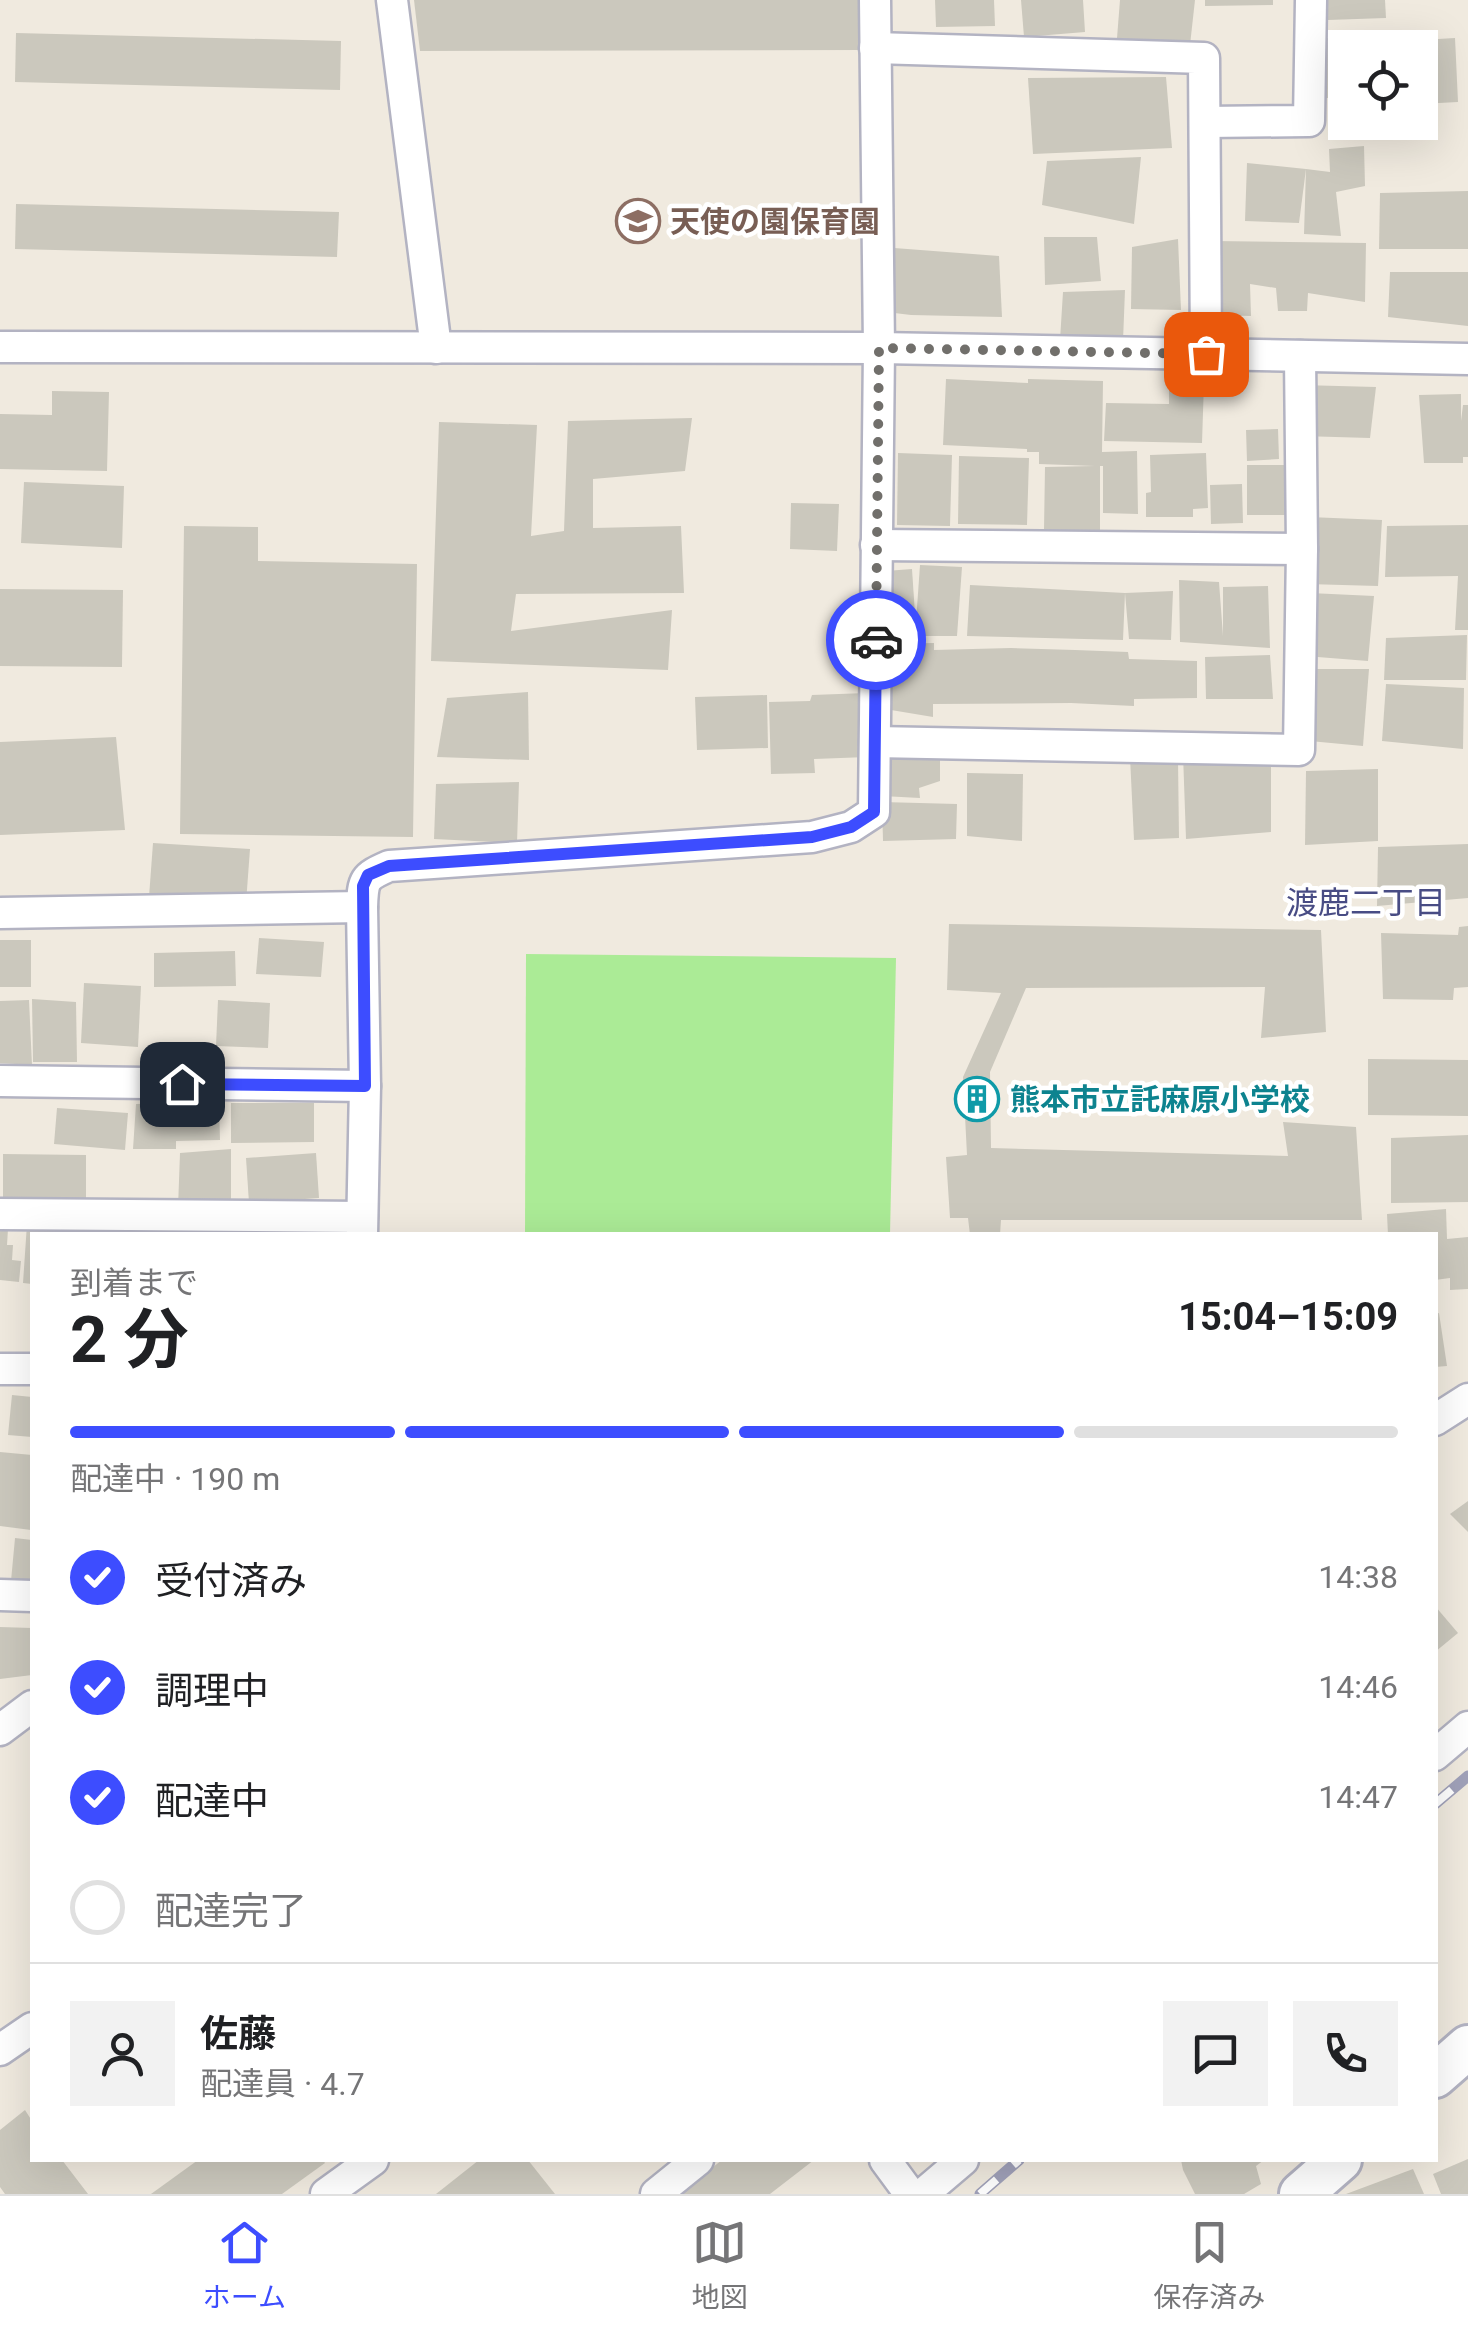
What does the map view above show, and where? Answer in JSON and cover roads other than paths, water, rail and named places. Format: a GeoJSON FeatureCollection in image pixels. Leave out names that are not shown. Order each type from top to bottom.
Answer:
{"type":"FeatureCollection","features":[{"type":"Feature","properties":{"kind":"main road"},"geometry":{"type":"LineString","coordinates":[[1438,2073],[1468,2047]]}},
{"type":"Feature","properties":{"kind":"main road"},"geometry":{"type":"LineString","coordinates":[[1301,2194],[1338,2162]]}},
{"type":"Feature","properties":{"kind":"street"},"geometry":{"type":"LineString","coordinates":[[392,0],[436,348]]}},
{"type":"Feature","properties":{"kind":"street"},"geometry":{"type":"LineString","coordinates":[[0,1214],[362,1226],[362,906],[368,875],[389,866],[812,837],[851,827],[874,812],[879,348],[874,0]]}},
{"type":"Feature","properties":{"kind":"street"},"geometry":{"type":"LineString","coordinates":[[1205,122],[1309,121],[1311,0]]}},
{"type":"Feature","properties":{"kind":"street"},"geometry":{"type":"LineString","coordinates":[[875,48],[1204,58],[1206,354]]}},
{"type":"Feature","properties":{"kind":"street"},"geometry":{"type":"LineString","coordinates":[[0,347],[879,348],[1468,359]]}},
{"type":"Feature","properties":{"kind":"street"},"geometry":{"type":"LineString","coordinates":[[875,742],[1299,750],[1300,356]]}},
{"type":"Feature","properties":{"kind":"street"},"geometry":{"type":"LineString","coordinates":[[876,545],[1302,549]]}},
{"type":"Feature","properties":{"kind":"street"},"geometry":{"type":"LineString","coordinates":[[0,913],[362,906]]}},
{"type":"Feature","properties":{"kind":"street"},"geometry":{"type":"LineString","coordinates":[[0,1081],[365,1086]]}},
{"type":"Feature","properties":{"kind":"street"},"geometry":{"type":"LineString","coordinates":[[0,1369],[30,1370]]}},
{"type":"Feature","properties":{"kind":"street"},"geometry":{"type":"LineString","coordinates":[[1438,1418],[1468,1398]]}},
{"type":"Feature","properties":{"kind":"street"},"geometry":{"type":"LineString","coordinates":[[0,1595],[30,1596]]}},
{"type":"Feature","properties":{"kind":"street"},"geometry":{"type":"LineString","coordinates":[[0,1730],[30,1708]]}},
{"type":"Feature","properties":{"kind":"street"},"geometry":{"type":"LineString","coordinates":[[1438,1747],[1468,1727]]}},
{"type":"Feature","properties":{"kind":"street"},"geometry":{"type":"LineString","coordinates":[[0,2050],[30,2029]]}},
{"type":"Feature","properties":{"kind":"street"},"geometry":{"type":"LineString","coordinates":[[326,2194],[369,2162]]}},
{"type":"Feature","properties":{"kind":"street"},"geometry":{"type":"LineString","coordinates":[[656,2194],[696,2162]]}},
{"type":"Feature","properties":{"kind":"street"},"geometry":{"type":"LineString","coordinates":[[887,2162],[910,2194]]}},
{"type":"Feature","properties":{"kind":"street"},"geometry":{"type":"LineString","coordinates":[[923,2194],[961,2162]]}},
{"type":"Feature","properties":{"kind":"railway"},"geometry":{"type":"LineString","coordinates":[[1438,1801],[1468,1776]]}},
{"type":"Feature","properties":{"kind":"railway"},"geometry":{"type":"LineString","coordinates":[[980,2194],[1017,2162]]}},
{"type":"Feature","properties":{"kind":"place","name":"天使の園保育園"},"geometry":{"type":"Point","coordinates":[638,221]}},
{"type":"Feature","properties":{"kind":"place","name":"熊本市立託麻原小学校"},"geometry":{"type":"Point","coordinates":[977,1099]}},
{"type":"Feature","properties":{"kind":"district","name":"渡鹿二丁目"},"geometry":{"type":"Point","coordinates":[1366,903]}}]}
